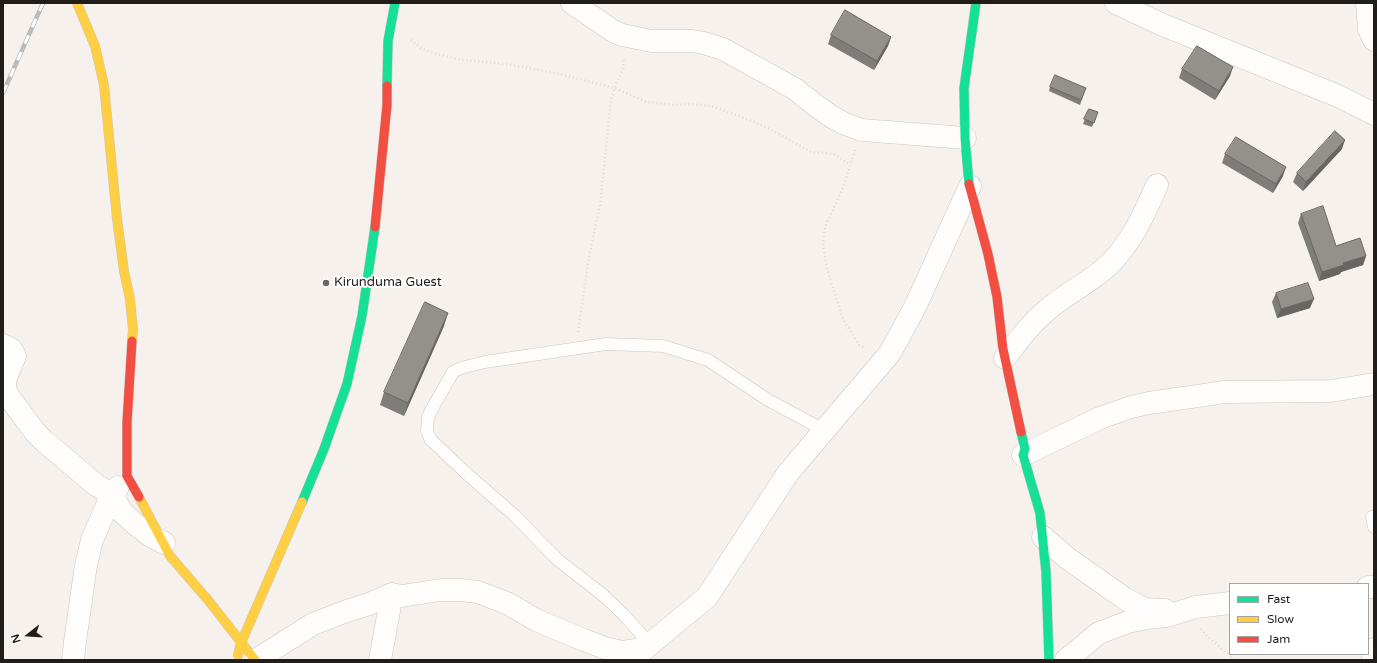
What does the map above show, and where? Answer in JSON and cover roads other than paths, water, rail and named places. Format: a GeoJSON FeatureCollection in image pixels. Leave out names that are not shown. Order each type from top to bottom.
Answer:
{"type":"FeatureCollection","features":[{"type":"Feature","properties":{"kind":"street"},"geometry":{"type":"LineString","coordinates":[[77,3],[95,46],[104,85],[117,219],[133,330],[127,422],[127,476],[142,502],[156,533],[164,543],[170,556],[208,600],[256,660],[313,624],[392,594],[402,596],[440,590],[478,592],[509,604],[536,620],[584,640],[637,655],[707,597],[788,473],[890,353],[915,307],[970,186]]}},
{"type":"Feature","properties":{"kind":"street"},"geometry":{"type":"LineString","coordinates":[[237,660],[241,643],[324,449],[347,384],[362,316],[378,210],[387,105],[388,41],[396,3]]}},
{"type":"Feature","properties":{"kind":"street"},"geometry":{"type":"LineString","coordinates":[[572,3],[613,31],[622,35],[652,41],[692,41],[714,45],[795,89],[832,117],[862,130],[965,138]]}},
{"type":"Feature","properties":{"kind":"street"},"geometry":{"type":"LineString","coordinates":[[976,3],[964,88],[965,138],[970,186],[990,262],[997,297],[1005,358],[1025,449],[1023,455],[1040,513],[1046,572],[1050,660]]}},
{"type":"Feature","properties":{"kind":"street"},"geometry":{"type":"LineString","coordinates":[[1116,3],[1163,25],[1338,96],[1374,114]]}},
{"type":"Feature","properties":{"kind":"street"},"geometry":{"type":"LineString","coordinates":[[1366,3],[1369,29],[1374,40]]}},
{"type":"Feature","properties":{"kind":"street"},"geometry":{"type":"LineString","coordinates":[[1005,358],[1024,332],[1047,309],[1093,278],[1116,258],[1132,236],[1146,211],[1157,185]]}},
{"type":"Feature","properties":{"kind":"street"},"geometry":{"type":"LineString","coordinates":[[3,345],[11,349],[15,356],[5,380],[5,389],[9,397],[35,432],[96,485],[112,494],[121,511],[149,535],[164,543]]}},
{"type":"Feature","properties":{"kind":"street"},"geometry":{"type":"LineString","coordinates":[[1023,455],[1100,418],[1149,403],[1225,392],[1331,391],[1374,384]]}},
{"type":"Feature","properties":{"kind":"street"},"geometry":{"type":"LineString","coordinates":[[73,660],[74,642],[86,565],[92,540],[112,494],[127,476]]}},
{"type":"Feature","properties":{"kind":"street"},"geometry":{"type":"LineString","coordinates":[[1043,537],[1073,562],[1124,598],[1144,609],[1181,612]]}},
{"type":"Feature","properties":{"kind":"street"},"geometry":{"type":"LineString","coordinates":[[380,660],[392,594]]}},
{"type":"Feature","properties":{"kind":"street"},"geometry":{"type":"LineString","coordinates":[[1066,660],[1099,633],[1128,622],[1181,612],[1196,607],[1229,603]]}},
{"type":"Feature","properties":{"kind":"street"},"geometry":{"type":"LineString","coordinates":[[1373,660],[1374,649]]}},
{"type":"Feature","properties":{"kind":"lane"},"geometry":{"type":"LineString","coordinates":[[637,655],[642,635],[623,614],[603,595],[558,560],[514,515],[431,440],[427,431],[428,417],[451,374],[458,369],[485,362],[575,348],[606,344],[663,346],[708,360],[768,400],[824,430]]}},
{"type":"Feature","properties":{"kind":"railway"},"geometry":{"type":"LineString","coordinates":[[3,93],[43,3]]}},
{"type":"Feature","properties":{"kind":"place","name":"Kirunduma Guest"},"geometry":{"type":"Point","coordinates":[326,283]}}]}
